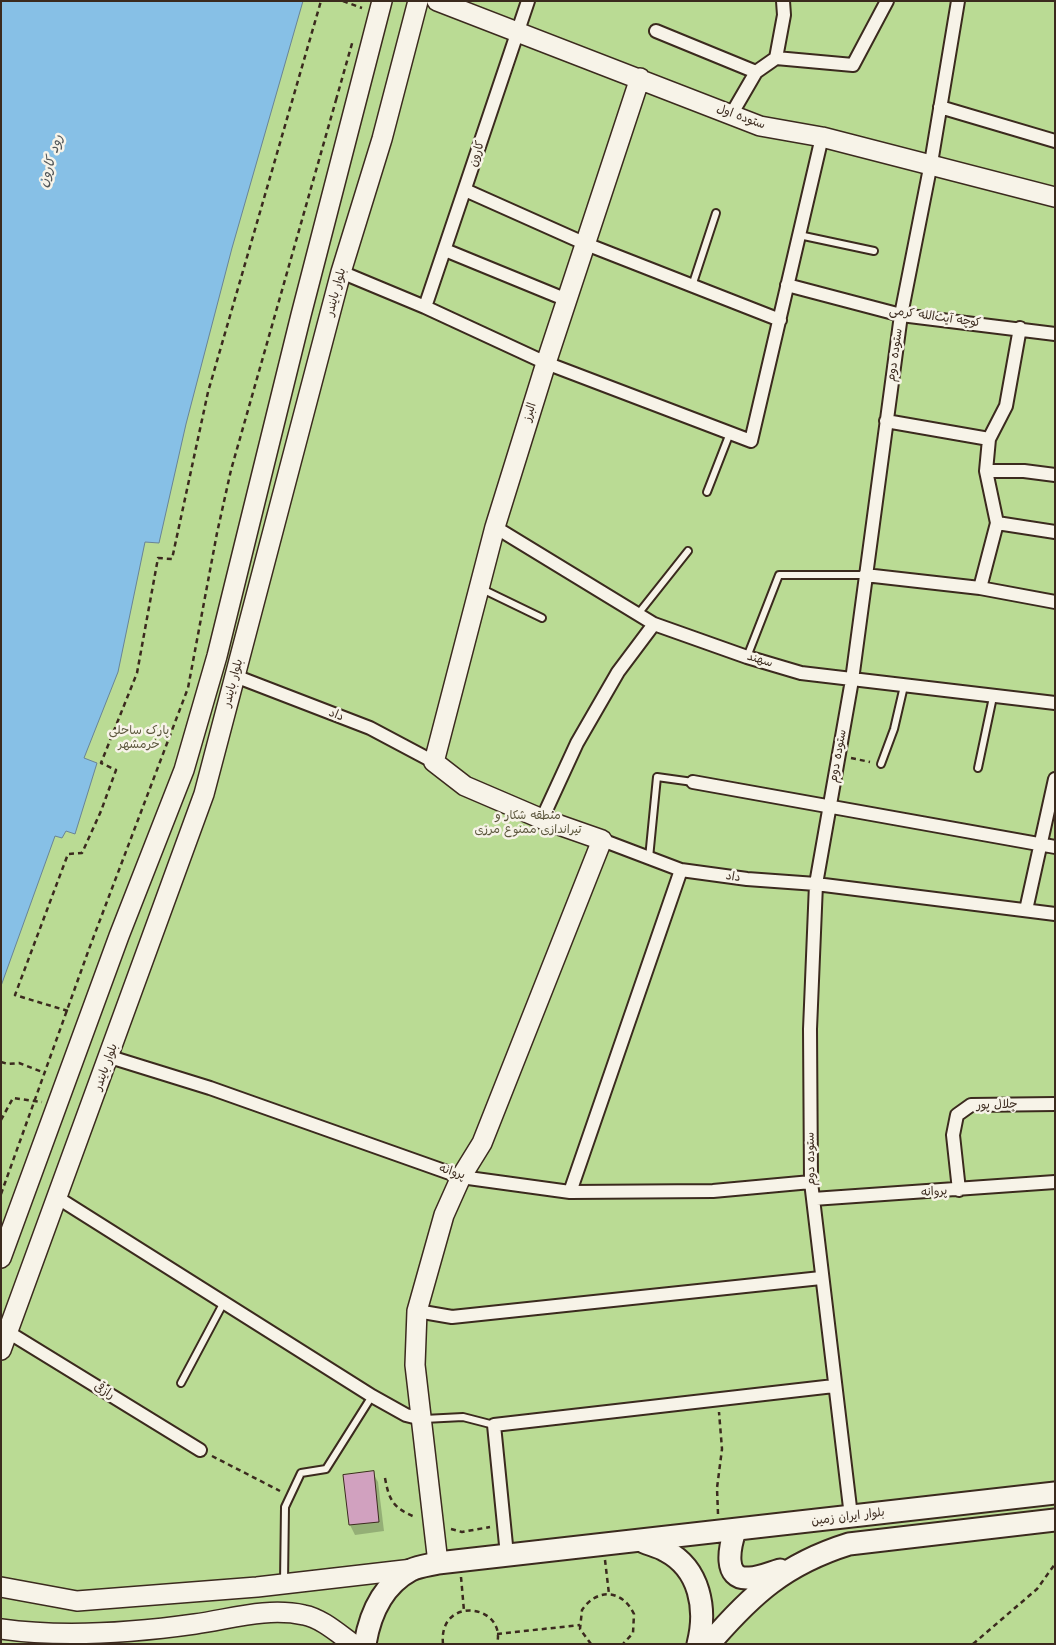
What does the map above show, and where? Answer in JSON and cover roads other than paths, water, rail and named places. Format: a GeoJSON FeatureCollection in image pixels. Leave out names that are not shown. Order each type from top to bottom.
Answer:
{"type":"FeatureCollection","features":[{"type":"Feature","properties":{"kind":"main road","name":"بلوار ایران زمین"},"geometry":{"type":"LineString","coordinates":[[365,1644],[370,1618],[381,1597],[397,1580],[413,1570],[438,1563],[507,1554],[641,1542],[1055,1492]]}},
{"type":"Feature","properties":{"kind":"main road"},"geometry":{"type":"LineString","coordinates":[[727,1532],[730,1547],[729,1560],[732,1569],[739,1576],[748,1579],[795,1565],[821,1553],[849,1544],[1055,1520]]}},
{"type":"Feature","properties":{"kind":"main road"},"geometry":{"type":"LineString","coordinates":[[641,1542],[666,1550],[683,1563],[692,1575],[699,1592],[703,1610],[698,1644]]}},
{"type":"Feature","properties":{"kind":"main road"},"geometry":{"type":"LineString","coordinates":[[709,1644],[748,1600],[795,1565]]}},
{"type":"Feature","properties":{"kind":"street","name":"بلوار بایندر"},"geometry":{"type":"LineString","coordinates":[[1,1258],[119,936],[184,770],[217,656],[301,314],[382,1]]}},
{"type":"Feature","properties":{"kind":"street","name":"بلوار بایندر"},"geometry":{"type":"LineString","coordinates":[[1,1350],[110,1057],[204,794],[341,272],[382,139],[418,1]]}},
{"type":"Feature","properties":{"kind":"street","name":"ستوده اول"},"geometry":{"type":"LineString","coordinates":[[438,1],[760,126],[822,137],[931,163],[1055,197]]}},
{"type":"Feature","properties":{"kind":"street","name":"کارون"},"geometry":{"type":"LineString","coordinates":[[426,306],[528,1]]}},
{"type":"Feature","properties":{"kind":"street"},"geometry":{"type":"LineString","coordinates":[[776,58],[784,15],[782,1]]}},
{"type":"Feature","properties":{"kind":"street"},"geometry":{"type":"LineString","coordinates":[[731,114],[756,72],[776,58],[853,65],[887,1]]}},
{"type":"Feature","properties":{"kind":"street","name":"ستوده دوم"},"geometry":{"type":"LineString","coordinates":[[851,1516],[811,1182],[810,1029],[816,884],[852,680],[901,315],[931,163],[958,1]]}},
{"type":"Feature","properties":{"kind":"street"},"geometry":{"type":"LineString","coordinates":[[656,31],[756,72]]}},
{"type":"Feature","properties":{"kind":"street","name":"البرز"},"geometry":{"type":"LineString","coordinates":[[435,756],[495,527],[546,363],[640,78]]}},
{"type":"Feature","properties":{"kind":"street"},"geometry":{"type":"LineString","coordinates":[[940,107],[1055,141]]}},
{"type":"Feature","properties":{"kind":"street"},"geometry":{"type":"LineString","coordinates":[[341,272],[426,306],[546,363],[751,441],[822,137]]}},
{"type":"Feature","properties":{"kind":"street"},"geometry":{"type":"LineString","coordinates":[[465,190],[586,244],[780,320]]}},
{"type":"Feature","properties":{"kind":"street"},"geometry":{"type":"LineString","coordinates":[[445,250],[567,300]]}},
{"type":"Feature","properties":{"kind":"street","name":"کوچه آیت‌الله کرمی"},"geometry":{"type":"LineString","coordinates":[[787,285],[901,315],[1020,328],[1055,334]]}},
{"type":"Feature","properties":{"kind":"street"},"geometry":{"type":"LineString","coordinates":[[301,314],[328,322]]}},
{"type":"Feature","properties":{"kind":"street"},"geometry":{"type":"LineString","coordinates":[[980,588],[997,523],[986,471],[989,439],[1006,406],[1020,328]]}},
{"type":"Feature","properties":{"kind":"street"},"geometry":{"type":"LineString","coordinates":[[886,421],[989,439]]}},
{"type":"Feature","properties":{"kind":"street"},"geometry":{"type":"LineString","coordinates":[[986,471],[1024,471],[1055,475]]}},
{"type":"Feature","properties":{"kind":"street"},"geometry":{"type":"LineString","coordinates":[[997,523],[1055,532]]}},
{"type":"Feature","properties":{"kind":"street","name":"سهند"},"geometry":{"type":"LineString","coordinates":[[495,527],[654,624],[747,657],[801,673],[1055,703]]}},
{"type":"Feature","properties":{"kind":"street"},"geometry":{"type":"LineString","coordinates":[[866,575],[980,588],[1055,602]]}},
{"type":"Feature","properties":{"kind":"street"},"geometry":{"type":"LineString","coordinates":[[542,819],[577,743],[618,672],[654,624]]}},
{"type":"Feature","properties":{"kind":"street","name":"داد"},"geometry":{"type":"LineString","coordinates":[[235,676],[370,728],[435,756],[465,786],[542,819],[681,870],[747,879],[816,884],[1055,914]]}},
{"type":"Feature","properties":{"kind":"street"},"geometry":{"type":"LineString","coordinates":[[1026,910],[1055,779]]}},
{"type":"Feature","properties":{"kind":"street"},"geometry":{"type":"LineString","coordinates":[[693,782],[1055,847]]}},
{"type":"Feature","properties":{"kind":"street"},"geometry":{"type":"LineString","coordinates":[[438,1563],[415,1364],[417,1311],[444,1214],[462,1177],[482,1143],[602,840]]}},
{"type":"Feature","properties":{"kind":"street"},"geometry":{"type":"LineString","coordinates":[[570,1192],[681,870]]}},
{"type":"Feature","properties":{"kind":"street","name":"پروانه"},"geometry":{"type":"LineString","coordinates":[[110,1057],[210,1088],[462,1177],[570,1192],[713,1191],[811,1182]]}},
{"type":"Feature","properties":{"kind":"street","name":"جلال پور"},"geometry":{"type":"LineString","coordinates":[[959,1190],[954,1135],[957,1115],[971,1105],[1055,1104]]}},
{"type":"Feature","properties":{"kind":"street","name":"پروانه"},"geometry":{"type":"LineString","coordinates":[[813,1200],[1055,1182]]}},
{"type":"Feature","properties":{"kind":"street"},"geometry":{"type":"LineString","coordinates":[[58,1198],[372,1396],[406,1415],[422,1419]]}},
{"type":"Feature","properties":{"kind":"street"},"geometry":{"type":"LineString","coordinates":[[417,1311],[452,1317],[821,1278]]}},
{"type":"Feature","properties":{"kind":"street","name":"رازقی"},"geometry":{"type":"LineString","coordinates":[[8,1332],[200,1450]]}},
{"type":"Feature","properties":{"kind":"street"},"geometry":{"type":"LineString","coordinates":[[507,1554],[494,1425],[834,1386]]}},
{"type":"Feature","properties":{"kind":"street"},"geometry":{"type":"LineString","coordinates":[[1,1588],[77,1601],[284,1584],[413,1570]]}},
{"type":"Feature","properties":{"kind":"street"},"geometry":{"type":"LineString","coordinates":[[1,1629],[94,1634],[194,1624],[264,1612],[286,1612],[307,1615],[353,1644]]}},
{"type":"Feature","properties":{"kind":"lane"},"geometry":{"type":"LineString","coordinates":[[692,286],[716,212]]}},
{"type":"Feature","properties":{"kind":"lane"},"geometry":{"type":"LineString","coordinates":[[799,235],[874,251]]}},
{"type":"Feature","properties":{"kind":"lane"},"geometry":{"type":"LineString","coordinates":[[707,492],[730,433]]}},
{"type":"Feature","properties":{"kind":"lane"},"geometry":{"type":"LineString","coordinates":[[638,614],[688,551]]}},
{"type":"Feature","properties":{"kind":"lane"},"geometry":{"type":"LineString","coordinates":[[747,657],[779,575],[866,575]]}},
{"type":"Feature","properties":{"kind":"lane"},"geometry":{"type":"LineString","coordinates":[[479,587],[542,618]]}},
{"type":"Feature","properties":{"kind":"lane"},"geometry":{"type":"LineString","coordinates":[[880,764],[894,729],[904,686]]}},
{"type":"Feature","properties":{"kind":"lane"},"geometry":{"type":"LineString","coordinates":[[978,768],[993,697]]}},
{"type":"Feature","properties":{"kind":"lane"},"geometry":{"type":"LineString","coordinates":[[649,858],[657,776],[693,782]]}},
{"type":"Feature","properties":{"kind":"lane"},"geometry":{"type":"LineString","coordinates":[[181,1383],[224,1302]]}},
{"type":"Feature","properties":{"kind":"lane"},"geometry":{"type":"LineString","coordinates":[[284,1584],[286,1507],[290,1496],[301,1473],[326,1469],[372,1396]]}},
{"type":"Feature","properties":{"kind":"lane"},"geometry":{"type":"LineString","coordinates":[[422,1419],[463,1417],[494,1425]]}},
{"type":"Feature","properties":{"kind":"water","name":"رود کارون"},"geometry":{"type":"Polygon","coordinates":[[[1,1],[303,1],[232,248],[186,424],[159,543],[145,542],[118,672],[84,758],[97,763],[75,834],[66,831],[62,838],[55,836],[1,986],[1,1]]]}},
{"type":"Feature","properties":{"kind":"park label","name":"پارک ساحلی خرمشهر"},"geometry":{"type":"Point","coordinates":[139,738]}},
{"type":"Feature","properties":{"kind":"park label","name":"منطقه شکار و تیراندازی ممنوع مرزی"},"geometry":{"type":"Point","coordinates":[528,823]}}]}
